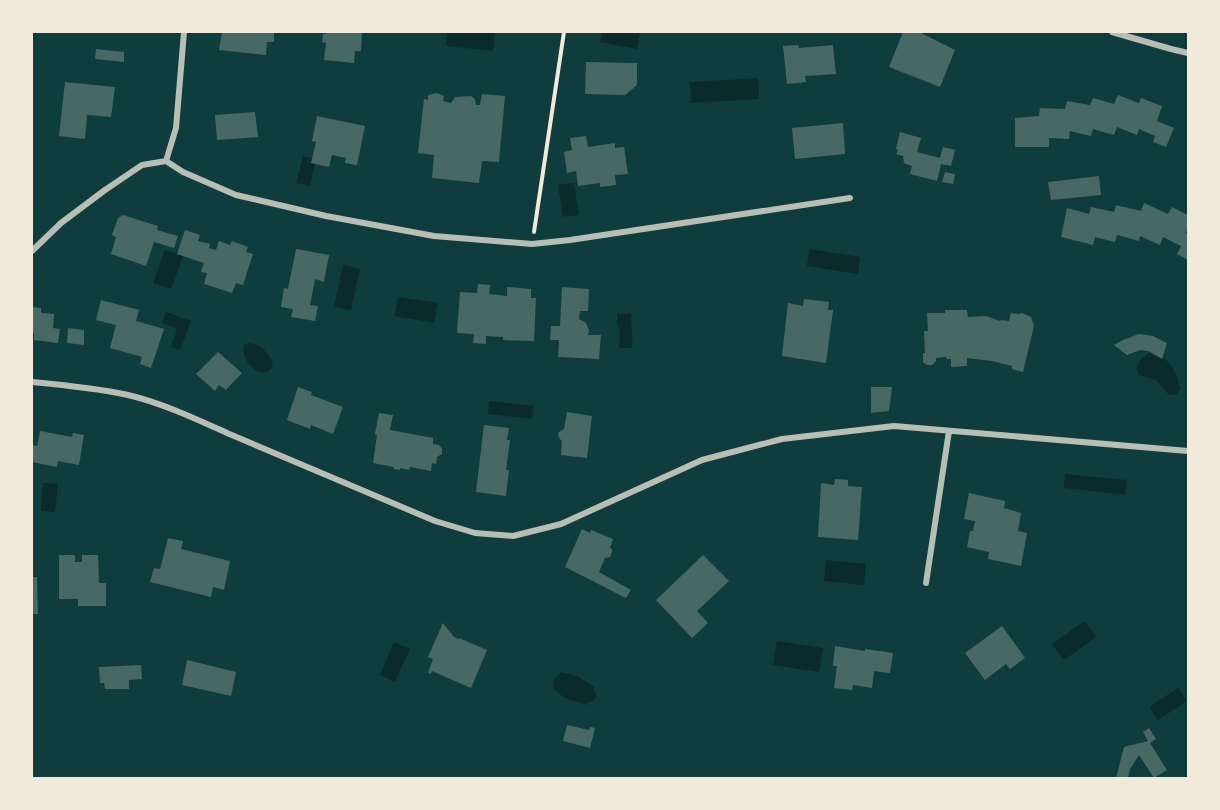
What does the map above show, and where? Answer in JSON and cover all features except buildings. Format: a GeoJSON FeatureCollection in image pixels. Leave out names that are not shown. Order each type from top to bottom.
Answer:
{"type":"FeatureCollection","features":[{"type":"Feature","properties":{"kind":"street"},"geometry":{"type":"LineString","coordinates":[[166,161],[176,128],[184,32]]}},
{"type":"Feature","properties":{"kind":"street"},"geometry":{"type":"LineString","coordinates":[[1112,32],[1188,53]]}},
{"type":"Feature","properties":{"kind":"street"},"geometry":{"type":"LineString","coordinates":[[32,251],[61,223],[142,165],[166,161],[183,172],[236,195],[326,216],[434,236],[532,243],[570,240],[850,198]]}},
{"type":"Feature","properties":{"kind":"street"},"geometry":{"type":"LineString","coordinates":[[32,382],[83,387],[146,401],[195,418],[227,434],[435,521],[475,532],[513,536],[561,525],[702,460],[782,439],[894,426],[1188,451]]}},
{"type":"Feature","properties":{"kind":"street"},"geometry":{"type":"LineString","coordinates":[[926,583],[949,431]]}},
{"type":"Feature","properties":{"kind":"path"},"geometry":{"type":"LineString","coordinates":[[532,243],[564,32]]}},
{"type":"Feature","properties":{"kind":"water"},"geometry":{"type":"Polygon","coordinates":[[[447,32],[495,32],[493,51],[446,46],[447,32]]]}},
{"type":"Feature","properties":{"kind":"water"},"geometry":{"type":"Polygon","coordinates":[[[602,32],[640,32],[637,49],[600,42],[602,32]]]}},
{"type":"Feature","properties":{"kind":"water"},"geometry":{"type":"Polygon","coordinates":[[[758,78],[759,99],[691,103],[690,82],[758,78]]]}},
{"type":"Feature","properties":{"kind":"water"},"geometry":{"type":"Polygon","coordinates":[[[303,156],[316,159],[310,186],[296,183],[303,156]]]}},
{"type":"Feature","properties":{"kind":"water"},"geometry":{"type":"Polygon","coordinates":[[[574,183],[579,215],[563,217],[558,185],[574,183]]]}},
{"type":"Feature","properties":{"kind":"water"},"geometry":{"type":"Polygon","coordinates":[[[809,249],[860,257],[858,274],[807,266],[809,249]]]}},
{"type":"Feature","properties":{"kind":"water"},"geometry":{"type":"Polygon","coordinates":[[[165,250],[183,256],[171,289],[153,283],[165,250]]]}},
{"type":"Feature","properties":{"kind":"water"},"geometry":{"type":"Polygon","coordinates":[[[343,265],[360,269],[351,310],[334,307],[343,265]]]}},
{"type":"Feature","properties":{"kind":"water"},"geometry":{"type":"Polygon","coordinates":[[[398,297],[438,303],[434,323],[395,316],[398,297]]]}},
{"type":"Feature","properties":{"kind":"water"},"geometry":{"type":"Polygon","coordinates":[[[166,312],[191,321],[180,350],[171,347],[177,329],[162,323],[166,312]]]}},
{"type":"Feature","properties":{"kind":"water"},"geometry":{"type":"Polygon","coordinates":[[[617,314],[631,314],[632,348],[619,348],[620,330],[617,325],[617,314]]]}},
{"type":"Feature","properties":{"kind":"water"},"geometry":{"type":"Polygon","coordinates":[[[250,343],[262,348],[268,354],[273,366],[268,371],[263,373],[258,371],[245,358],[244,345],[250,343]]]}},
{"type":"Feature","properties":{"kind":"water"},"geometry":{"type":"Polygon","coordinates":[[[1150,353],[1157,354],[1171,365],[1180,388],[1177,394],[1169,395],[1156,380],[1139,375],[1137,368],[1139,362],[1150,353]]]}},
{"type":"Feature","properties":{"kind":"water"},"geometry":{"type":"Polygon","coordinates":[[[489,401],[534,406],[532,419],[488,414],[489,401]]]}},
{"type":"Feature","properties":{"kind":"water"},"geometry":{"type":"Polygon","coordinates":[[[1065,474],[1127,480],[1125,495],[1064,488],[1065,474]]]}},
{"type":"Feature","properties":{"kind":"water"},"geometry":{"type":"Polygon","coordinates":[[[43,483],[58,484],[55,512],[41,511],[43,483]]]}},
{"type":"Feature","properties":{"kind":"water"},"geometry":{"type":"Polygon","coordinates":[[[826,560],[866,564],[864,585],[824,581],[826,560]]]}},
{"type":"Feature","properties":{"kind":"water"},"geometry":{"type":"Polygon","coordinates":[[[1085,621],[1096,637],[1064,660],[1052,644],[1085,621]]]}},
{"type":"Feature","properties":{"kind":"water"},"geometry":{"type":"Polygon","coordinates":[[[777,641],[823,648],[819,672],[773,665],[777,641]]]}},
{"type":"Feature","properties":{"kind":"water"},"geometry":{"type":"Polygon","coordinates":[[[394,642],[410,649],[395,682],[380,675],[394,642]]]}},
{"type":"Feature","properties":{"kind":"water"},"geometry":{"type":"Polygon","coordinates":[[[561,672],[579,677],[595,688],[593,690],[596,694],[593,702],[588,702],[587,705],[577,702],[553,689],[553,680],[561,672]]]}},
{"type":"Feature","properties":{"kind":"water"},"geometry":{"type":"Polygon","coordinates":[[[1178,688],[1187,701],[1158,720],[1149,707],[1178,688]]]}}]}
